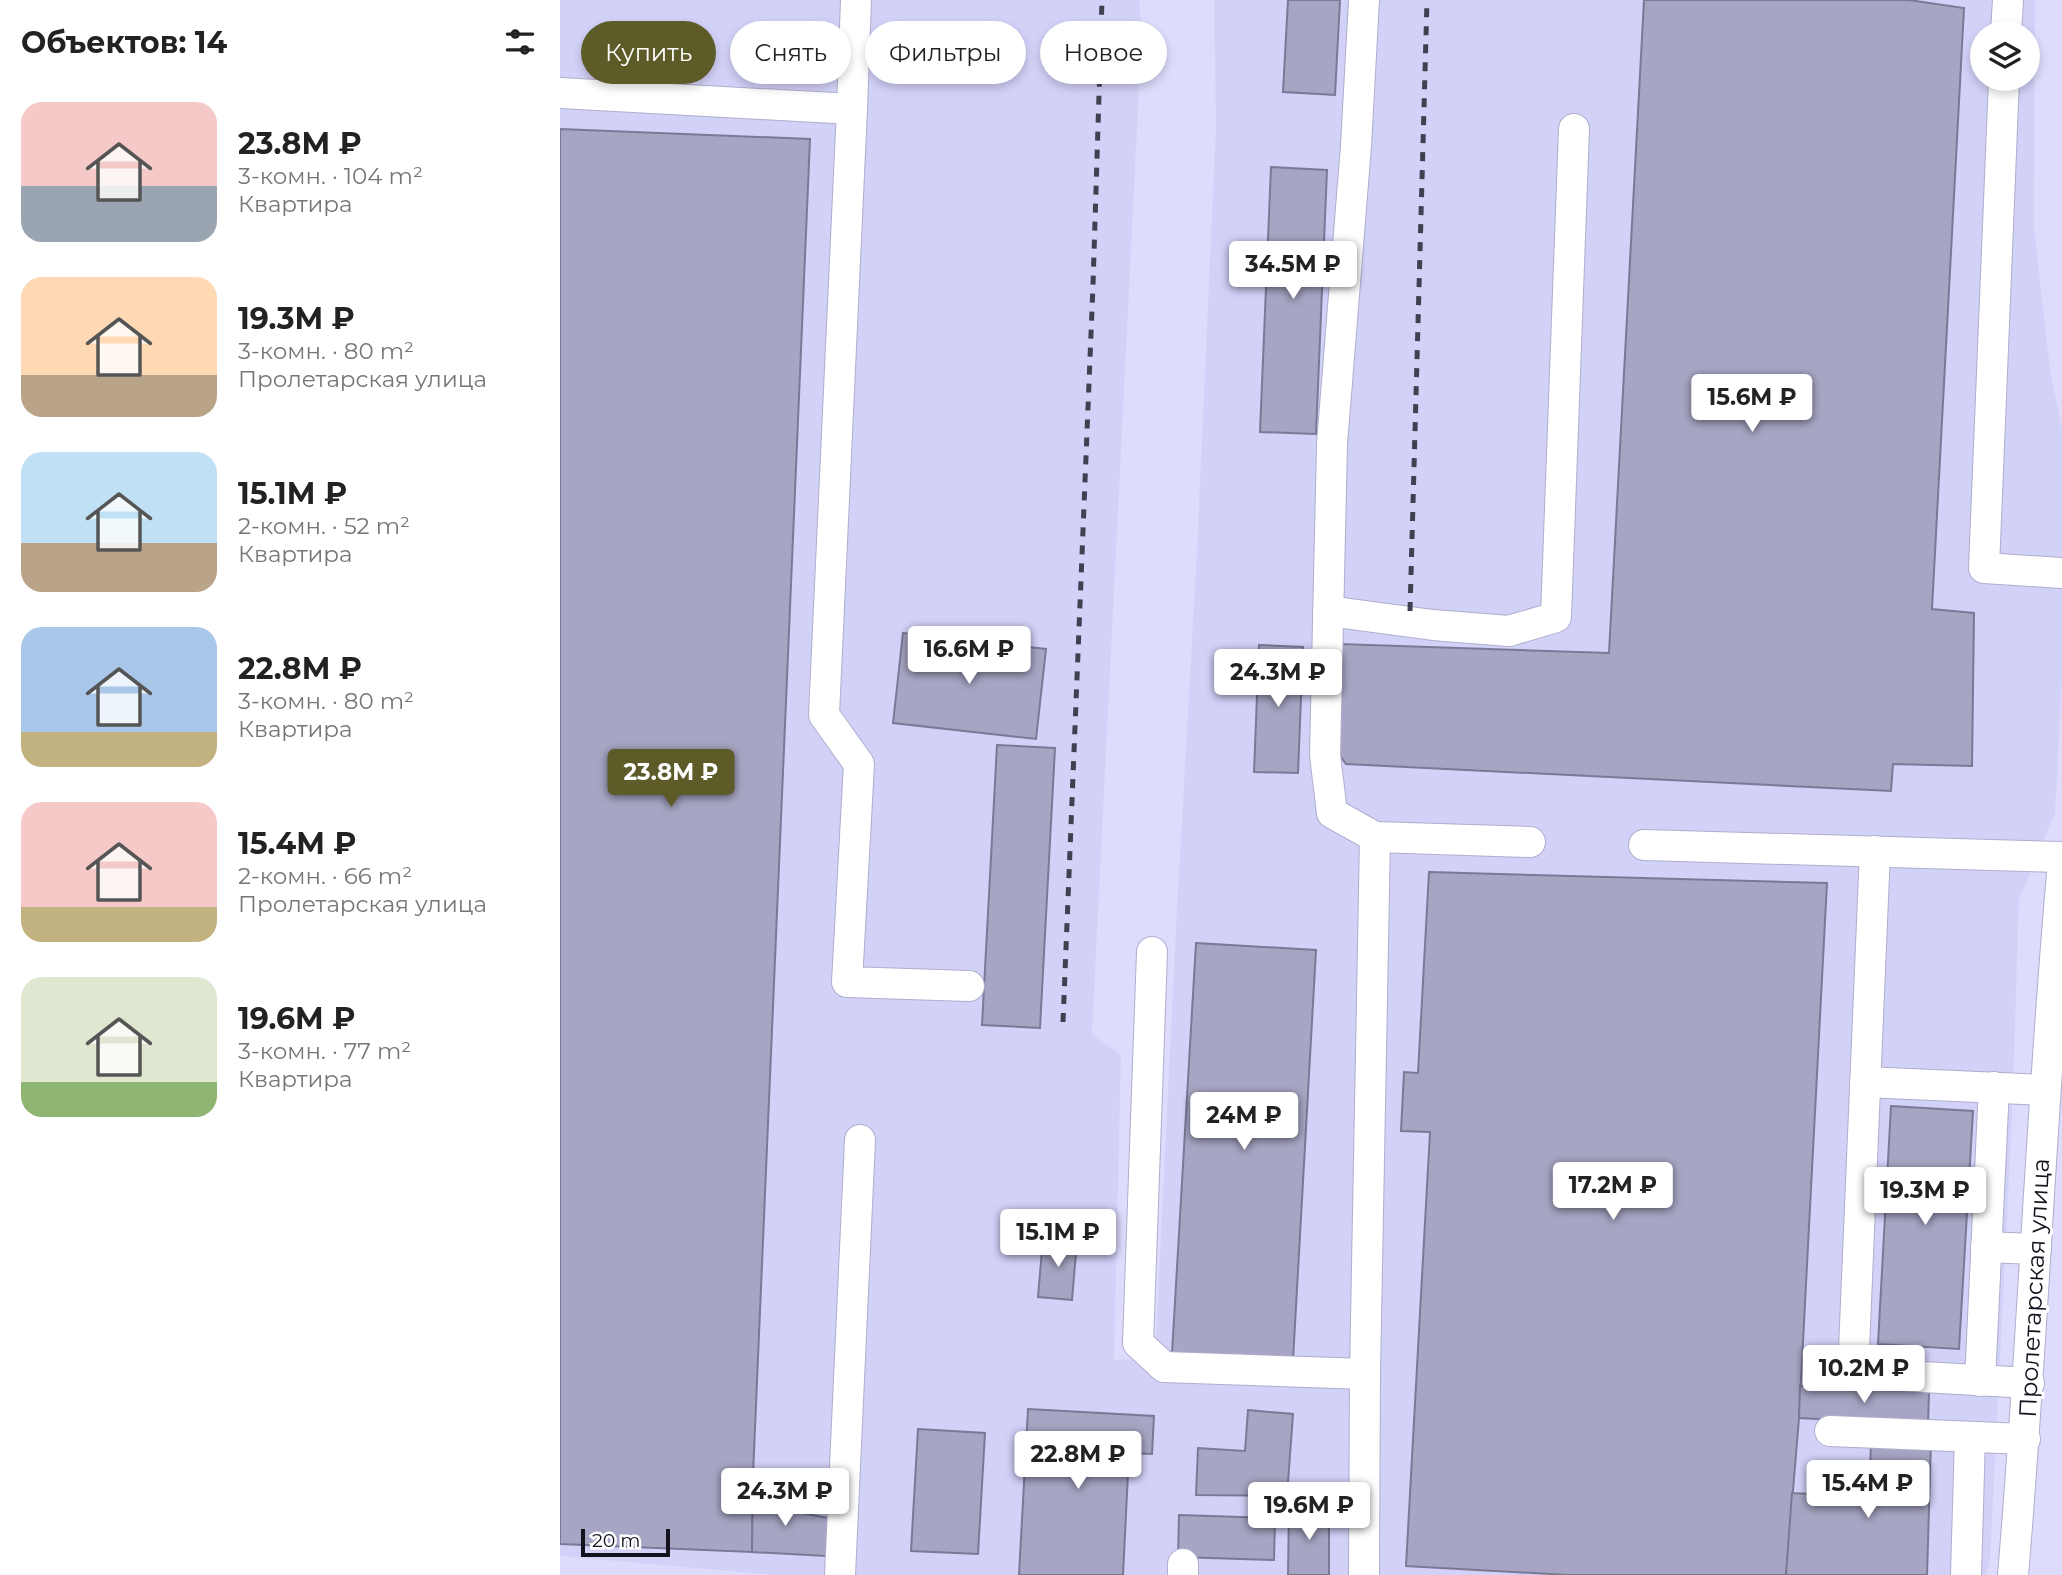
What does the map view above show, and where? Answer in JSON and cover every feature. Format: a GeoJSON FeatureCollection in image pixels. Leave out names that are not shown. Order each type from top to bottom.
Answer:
{"type":"FeatureCollection","features":[{"type":"Feature","properties":{"kind":"street"},"geometry":{"type":"LineString","coordinates":[[856,0],[824,715],[859,764],[847,982],[969,986]]}},
{"type":"Feature","properties":{"kind":"street"},"geometry":{"type":"LineString","coordinates":[[1364,0],[1356,146],[1332,444],[1325,755],[1332,813],[1375,838],[1530,842]]}},
{"type":"Feature","properties":{"kind":"street"},"geometry":{"type":"LineString","coordinates":[[2007,21],[2008,0]]}},
{"type":"Feature","properties":{"kind":"street"},"geometry":{"type":"LineString","coordinates":[[2004,91],[1984,568],[2062,573]]}},
{"type":"Feature","properties":{"kind":"street"},"geometry":{"type":"LineString","coordinates":[[560,93],[852,109]]}},
{"type":"Feature","properties":{"kind":"street"},"geometry":{"type":"LineString","coordinates":[[1328,611],[1433,625],[1509,631],[1556,617],[1574,128]]}},
{"type":"Feature","properties":{"kind":"street"},"geometry":{"type":"LineString","coordinates":[[1364,1575],[1364,1374],[1375,838]]}},
{"type":"Feature","properties":{"kind":"street"},"geometry":{"type":"LineString","coordinates":[[1644,845],[2062,857]]}},
{"type":"Feature","properties":{"kind":"street"},"geometry":{"type":"LineString","coordinates":[[1875,851],[1853,1373],[2029,1383]]}},
{"type":"Feature","properties":{"kind":"street","name":"Пролетарская улица"},"geometry":{"type":"LineString","coordinates":[[2013,1575],[2029,1383],[2045,1090],[2057,988],[2062,874]]}},
{"type":"Feature","properties":{"kind":"street"},"geometry":{"type":"LineString","coordinates":[[1152,952],[1138,1343],[1164,1367],[1364,1374]]}},
{"type":"Feature","properties":{"kind":"street"},"geometry":{"type":"LineString","coordinates":[[1865,1082],[2045,1090]]}},
{"type":"Feature","properties":{"kind":"street"},"geometry":{"type":"LineString","coordinates":[[1980,1381],[1994,1087]]}},
{"type":"Feature","properties":{"kind":"street"},"geometry":{"type":"LineString","coordinates":[[840,1575],[860,1140]]}},
{"type":"Feature","properties":{"kind":"street"},"geometry":{"type":"LineString","coordinates":[[1986,1247],[2036,1249]]}},
{"type":"Feature","properties":{"kind":"street"},"geometry":{"type":"LineString","coordinates":[[1830,1431],[2025,1439]]}},
{"type":"Feature","properties":{"kind":"street"},"geometry":{"type":"LineString","coordinates":[[1966,1575],[1970,1437]]}},
{"type":"Feature","properties":{"kind":"shaded area"},"geometry":{"type":"Polygon","coordinates":[[[560,0],[1139,0],[1141,21],[1040,21],[1040,84],[1139,84],[1092,1034],[1121,1055],[1114,1360],[1155,1358],[1216,126],[1214,0],[2035,0],[2035,21],[1970,21],[1970,91],[2035,91],[2034,228],[2050,370],[2062,429],[2062,677],[2055,813],[2019,899],[2012,1116],[1990,1560],[1986,1575],[774,1575],[560,1556],[560,0]]]}},
{"type":"Feature","properties":{"kind":"building"},"geometry":{"type":"Polygon","coordinates":[[[1288,0],[1340,0],[1335,95],[1283,92],[1288,0]]]}},
{"type":"Feature","properties":{"kind":"building"},"geometry":{"type":"Polygon","coordinates":[[[1644,0],[1909,0],[1964,8],[1932,609],[1974,613],[1972,766],[1893,764],[1891,791],[1346,764],[1335,749],[1340,644],[1609,653],[1644,0]]]}},
{"type":"Feature","properties":{"kind":"building"},"geometry":{"type":"Polygon","coordinates":[[[560,129],[810,139],[753,1475],[752,1552],[560,1544],[560,129]]]}},
{"type":"Feature","properties":{"kind":"building"},"geometry":{"type":"Polygon","coordinates":[[[1271,167],[1327,170],[1316,434],[1260,432],[1271,167]]]}},
{"type":"Feature","properties":{"kind":"building"},"geometry":{"type":"Polygon","coordinates":[[[903,633],[1046,649],[1036,739],[893,723],[903,633]]]}},
{"type":"Feature","properties":{"kind":"building"},"geometry":{"type":"Polygon","coordinates":[[[1259,645],[1303,647],[1298,773],[1254,772],[1259,645]]]}},
{"type":"Feature","properties":{"kind":"building"},"geometry":{"type":"Polygon","coordinates":[[[997,745],[1055,748],[1040,1028],[982,1025],[997,745]]]}},
{"type":"Feature","properties":{"kind":"building"},"geometry":{"type":"Polygon","coordinates":[[[1429,872],[1827,883],[1799,1418],[1786,1575],[1568,1575],[1406,1566],[1430,1132],[1401,1131],[1404,1072],[1418,1073],[1429,872]]]}},
{"type":"Feature","properties":{"kind":"building"},"geometry":{"type":"Polygon","coordinates":[[[1196,943],[1316,950],[1293,1360],[1172,1353],[1196,943]]]}},
{"type":"Feature","properties":{"kind":"building"},"geometry":{"type":"Polygon","coordinates":[[[1891,1106],[1973,1111],[1959,1349],[1878,1344],[1891,1106]]]}},
{"type":"Feature","properties":{"kind":"building"},"geometry":{"type":"Polygon","coordinates":[[[1043,1238],[1077,1241],[1072,1300],[1038,1297],[1043,1238]]]}},
{"type":"Feature","properties":{"kind":"building"},"geometry":{"type":"Polygon","coordinates":[[[1800,1386],[1929,1392],[1928,1425],[1799,1418],[1800,1386]]]}},
{"type":"Feature","properties":{"kind":"building"},"geometry":{"type":"Polygon","coordinates":[[[1028,1409],[1154,1416],[1152,1454],[1129,1453],[1123,1575],[1019,1575],[1028,1409]]]}},
{"type":"Feature","properties":{"kind":"building"},"geometry":{"type":"Polygon","coordinates":[[[1248,1410],[1293,1414],[1287,1496],[1196,1495],[1198,1448],[1245,1451],[1248,1410]]]}},
{"type":"Feature","properties":{"kind":"building"},"geometry":{"type":"Polygon","coordinates":[[[918,1429],[985,1433],[978,1554],[911,1551],[918,1429]]]}},
{"type":"Feature","properties":{"kind":"building"},"geometry":{"type":"Polygon","coordinates":[[[1871,1442],[1931,1442],[1927,1575],[1786,1575],[1792,1493],[1869,1497],[1871,1442]]]}},
{"type":"Feature","properties":{"kind":"building"},"geometry":{"type":"Polygon","coordinates":[[[753,1475],[783,1509],[828,1518],[826,1556],[752,1552],[753,1475]]]}},
{"type":"Feature","properties":{"kind":"building"},"geometry":{"type":"Polygon","coordinates":[[[1289,1508],[1329,1508],[1329,1575],[1288,1575],[1289,1508]]]}},
{"type":"Feature","properties":{"kind":"building"},"geometry":{"type":"Polygon","coordinates":[[[1179,1515],[1275,1518],[1274,1560],[1178,1557],[1179,1515]]]}},
{"type":"Feature","properties":{"kind":"railway"},"geometry":{"type":"LineString","coordinates":[[1063,1022],[1102,0]]}},
{"type":"Feature","properties":{"kind":"railway"},"geometry":{"type":"LineString","coordinates":[[1410,611],[1427,0]]}}]}
